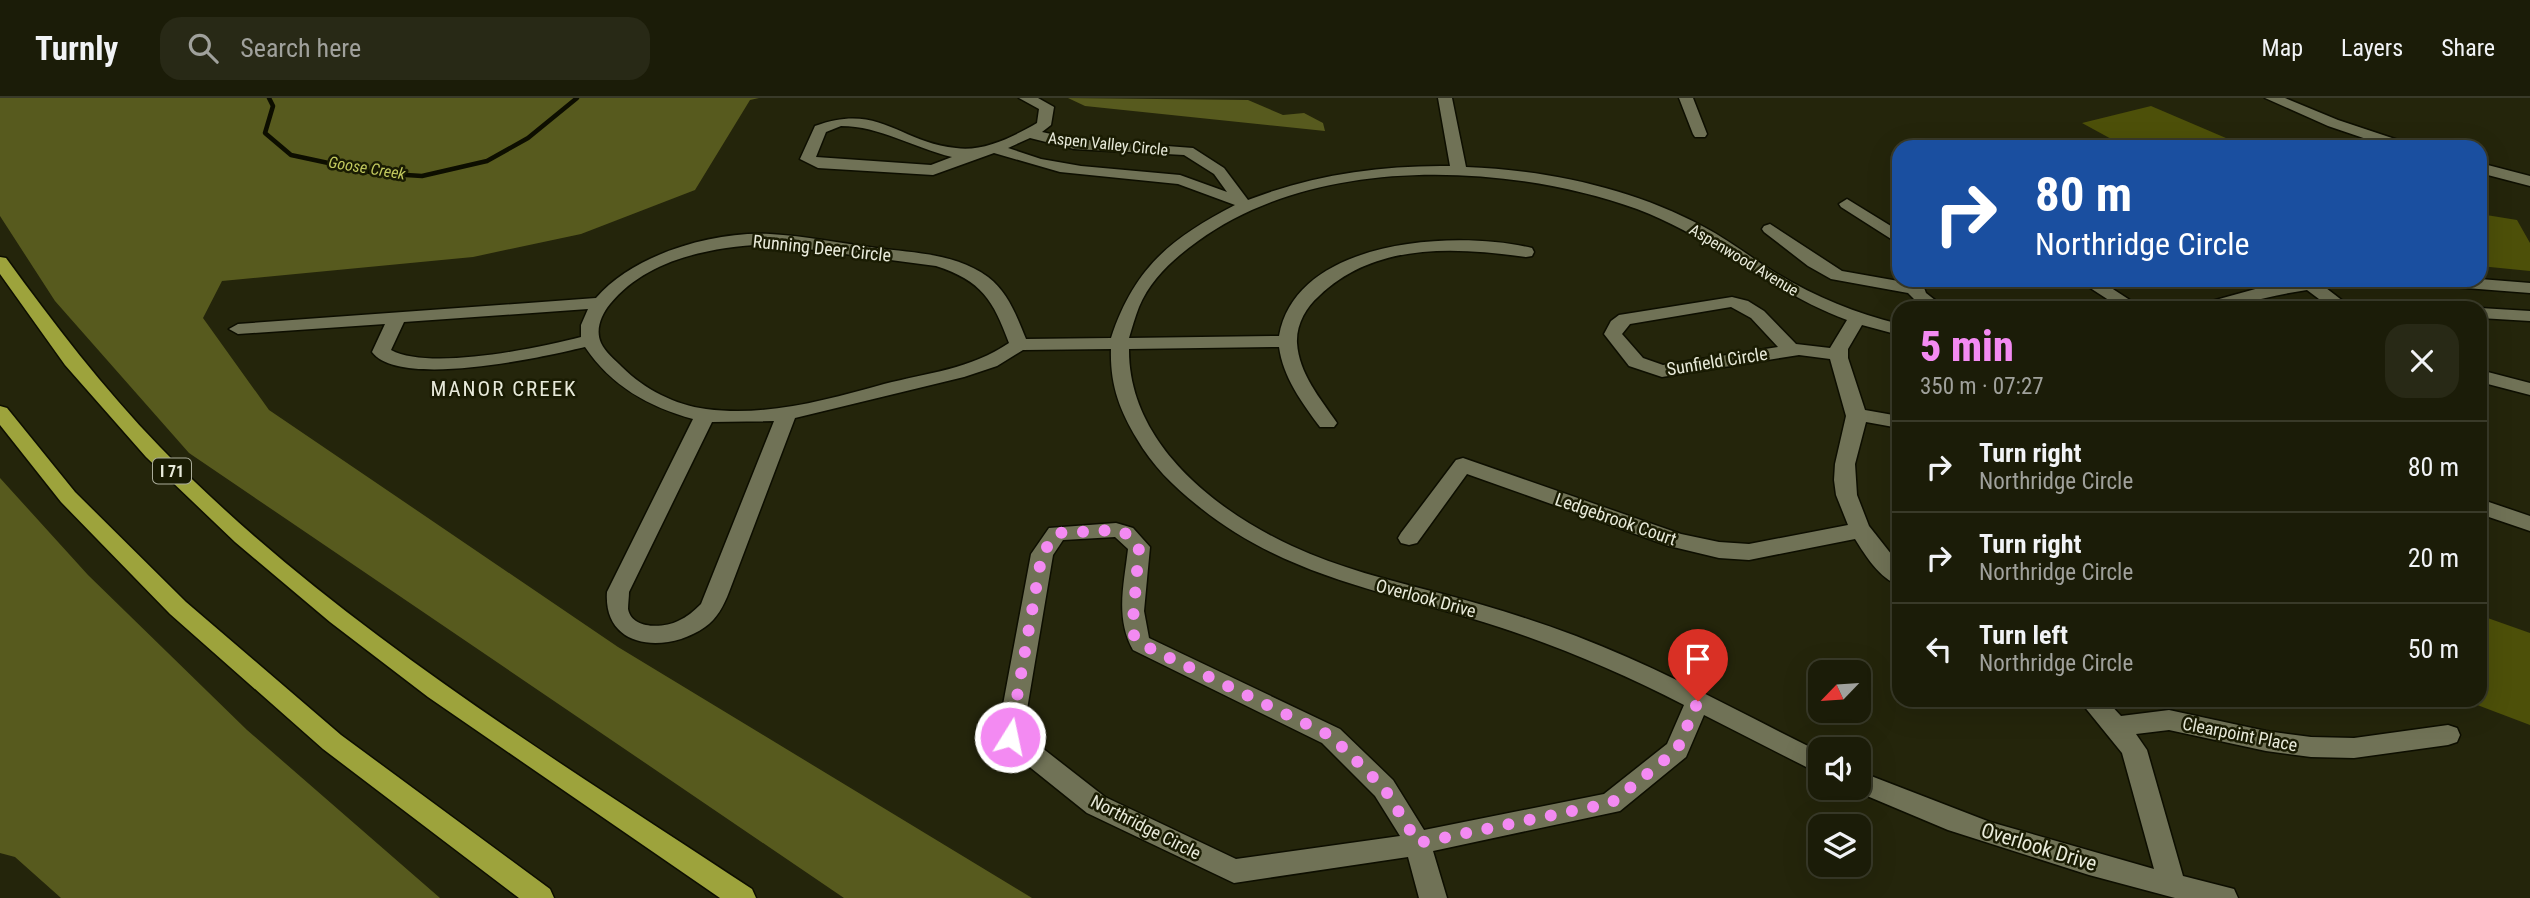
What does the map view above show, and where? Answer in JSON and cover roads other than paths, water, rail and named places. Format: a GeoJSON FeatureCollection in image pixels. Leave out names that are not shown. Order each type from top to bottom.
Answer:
{"type":"FeatureCollection","features":[{"type":"Feature","properties":{"kind":"highway","name":"I 71"},"geometry":{"type":"LineString","coordinates":[[0,262],[61,348],[139,437],[276,565],[429,683],[742,898]]}},
{"type":"Feature","properties":{"kind":"highway"},"geometry":{"type":"LineString","coordinates":[[0,412],[68,497],[178,608],[332,742],[540,898]]}},
{"type":"Feature","properties":{"kind":"street"},"geometry":{"type":"LineString","coordinates":[[974,153],[950,151],[867,123],[843,120],[820,129],[808,159],[818,163],[933,170],[1030,134],[1044,125],[1047,107],[1027,98]]}},
{"type":"Feature","properties":{"kind":"street"},"geometry":{"type":"LineString","coordinates":[[1445,98],[1459,172]]}},
{"type":"Feature","properties":{"kind":"street"},"geometry":{"type":"LineString","coordinates":[[1686,98],[1700,134]]}},
{"type":"Feature","properties":{"kind":"street"},"geometry":{"type":"LineString","coordinates":[[2272,98],[2384,140]]}},
{"type":"Feature","properties":{"kind":"street","name":"Aspen Valley Circle"},"geometry":{"type":"LineString","coordinates":[[1030,134],[1074,144],[1188,151],[1215,168],[1233,187],[1243,204]]}},
{"type":"Feature","properties":{"kind":"street"},"geometry":{"type":"LineString","coordinates":[[992,147],[1026,162],[1080,172],[1188,181],[1214,195],[1243,204]]}},
{"type":"Feature","properties":{"kind":"street"},"geometry":{"type":"LineString","coordinates":[[1188,181],[1199,171],[1215,168]]}},
{"type":"Feature","properties":{"kind":"street"},"geometry":{"type":"LineString","coordinates":[[2487,170],[2530,181]]}},
{"type":"Feature","properties":{"kind":"street","name":"Aspenwood Avenue"},"geometry":{"type":"LineString","coordinates":[[1119,344],[1122,325],[1135,293],[1149,274],[1195,234],[1243,204],[1339,180],[1409,172],[1510,175],[1570,186],[1650,210],[1695,229],[1800,293],[1892,328]]}},
{"type":"Feature","properties":{"kind":"street"},"geometry":{"type":"LineString","coordinates":[[1847,204],[1892,234]]}},
{"type":"Feature","properties":{"kind":"street"},"geometry":{"type":"LineString","coordinates":[[1770,229],[1814,262],[1837,275],[1892,282]]}},
{"type":"Feature","properties":{"kind":"street","name":"Running Deer Circle"},"geometry":{"type":"LineString","coordinates":[[600,303],[618,285],[664,260],[722,243],[769,239],[939,261],[965,270],[994,290],[1003,303],[1019,345]]}},
{"type":"Feature","properties":{"kind":"street"},"geometry":{"type":"LineString","coordinates":[[1327,424],[1301,384],[1287,341],[1292,321],[1311,292],[1346,268],[1391,252],[1440,245],[1469,245],[1526,252]]}},
{"type":"Feature","properties":{"kind":"street"},"geometry":{"type":"LineString","coordinates":[[2487,273],[2530,276]]}},
{"type":"Feature","properties":{"kind":"street"},"geometry":{"type":"LineString","coordinates":[[2487,285],[2530,288]]}},
{"type":"Feature","properties":{"kind":"street"},"geometry":{"type":"LineString","coordinates":[[1915,287],[1929,301]]}},
{"type":"Feature","properties":{"kind":"street"},"geometry":{"type":"LineString","coordinates":[[2098,287],[2122,301]]}},
{"type":"Feature","properties":{"kind":"street"},"geometry":{"type":"LineString","coordinates":[[2228,301],[2299,287]]}},
{"type":"Feature","properties":{"kind":"street"},"geometry":{"type":"LineString","coordinates":[[2314,287],[2333,301]]}},
{"type":"Feature","properties":{"kind":"street","name":"Sunfield Circle"},"geometry":{"type":"LineString","coordinates":[[1791,350],[1760,315],[1752,309],[1731,302],[1625,319],[1617,325],[1613,334],[1636,362],[1662,371],[1798,349],[1838,355]]}},
{"type":"Feature","properties":{"kind":"street"},"geometry":{"type":"LineString","coordinates":[[238,329],[600,303],[590,325],[591,340],[617,374],[650,397],[705,415],[787,414],[978,366],[1007,355],[1019,345],[1287,341]]}},
{"type":"Feature","properties":{"kind":"street"},"geometry":{"type":"LineString","coordinates":[[2487,313],[2530,316]]}},
{"type":"Feature","properties":{"kind":"street"},"geometry":{"type":"LineString","coordinates":[[1858,317],[1838,355],[1844,385],[1854,402],[1855,414],[1845,465],[1845,485],[1850,507],[1861,530],[1892,568]]}},
{"type":"Feature","properties":{"kind":"street"},"geometry":{"type":"LineString","coordinates":[[397,318],[381,352],[399,361],[435,363],[507,356],[556,350],[591,340]]}},
{"type":"Feature","properties":{"kind":"street","name":"Overlook Drive"},"geometry":{"type":"LineString","coordinates":[[1119,344],[1125,396],[1140,431],[1160,458],[1187,486],[1234,523],[1291,554],[1345,575],[1473,610],[1636,670],[1808,758]]}},
{"type":"Feature","properties":{"kind":"street"},"geometry":{"type":"LineString","coordinates":[[2487,378],[2530,388]]}},
{"type":"Feature","properties":{"kind":"street"},"geometry":{"type":"LineString","coordinates":[[705,415],[618,592],[615,606],[617,615],[623,624],[635,633],[660,635],[678,630],[708,611],[787,414]]}},
{"type":"Feature","properties":{"kind":"street"},"geometry":{"type":"LineString","coordinates":[[1855,414],[1892,421]]}},
{"type":"Feature","properties":{"kind":"street","name":"Ledgebrook Court"},"geometry":{"type":"LineString","coordinates":[[1409,538],[1463,465],[1677,541],[1719,550],[1749,552],[1861,530]]}},
{"type":"Feature","properties":{"kind":"street"},"geometry":{"type":"LineString","coordinates":[[2487,509],[2530,524]]}},
{"type":"Feature","properties":{"kind":"street","name":"Northridge Circle"},"geometry":{"type":"LineString","coordinates":[[1433,898],[1418,843],[1384,788],[1331,736],[1141,644],[1133,634],[1139,547],[1125,533],[1116,530],[1057,533],[1050,539],[1042,554],[1010,737],[1096,805],[1234,871],[1418,843],[1611,803],[1677,750],[1698,701]]}},
{"type":"Feature","properties":{"kind":"street"},"geometry":{"type":"LineString","coordinates":[[2098,707],[2134,750],[2172,885]]}},
{"type":"Feature","properties":{"kind":"street","name":"Clearpoint Place"},"geometry":{"type":"LineString","coordinates":[[2116,726],[2143,720],[2169,720],[2266,741],[2311,747],[2354,748],[2448,735]]}},
{"type":"Feature","properties":{"kind":"street","name":"Overlook Drive"},"geometry":{"type":"LineString","coordinates":[[1871,786],[1994,835],[2070,859],[2224,898]]}},
{"type":"Feature","properties":{"kind":"waterway","name":"Goose Creek"},"geometry":{"type":"LineString","coordinates":[[269,98],[273,106],[265,133],[291,155],[375,173],[422,176],[487,161],[528,138],[577,98]]}},
{"type":"Feature","properties":{"kind":"district","name":"MANOR CREEK"},"geometry":{"type":"Point","coordinates":[504,389]}}]}
